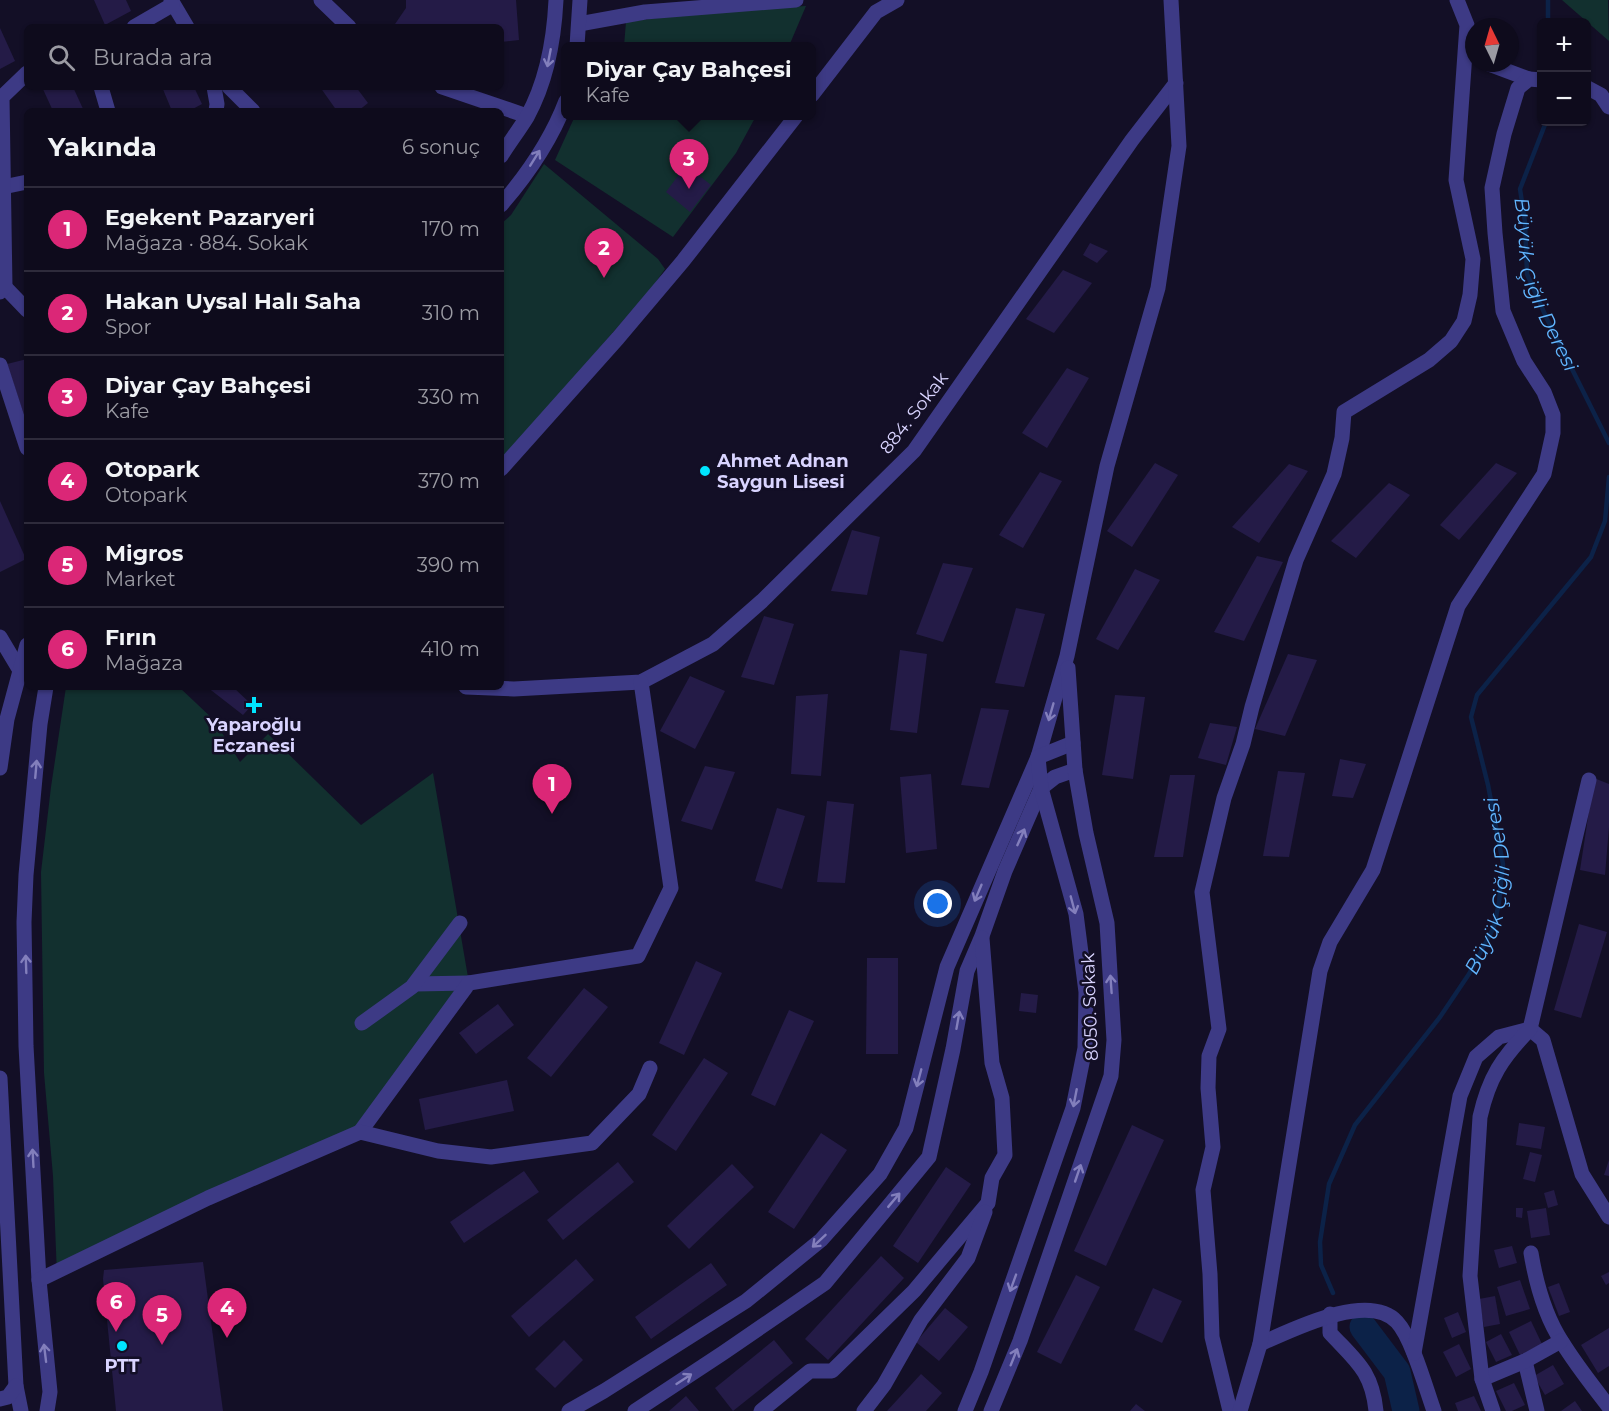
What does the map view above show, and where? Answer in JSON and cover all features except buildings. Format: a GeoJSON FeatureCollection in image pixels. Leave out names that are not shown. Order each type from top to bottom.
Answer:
{"type":"FeatureCollection","features":[{"type":"Feature","properties":{"kind":"street"},"geometry":{"type":"LineString","coordinates":[[321,0],[346,24]]}},
{"type":"Feature","properties":{"kind":"street"},"geometry":{"type":"LineString","coordinates":[[504,151],[527,116],[547,70],[555,27],[556,0]]}},
{"type":"Feature","properties":{"kind":"street"},"geometry":{"type":"LineString","coordinates":[[577,42],[580,0]]}},
{"type":"Feature","properties":{"kind":"street"},"geometry":{"type":"LineString","coordinates":[[579,24],[645,12],[796,0]]}},
{"type":"Feature","properties":{"kind":"street"},"geometry":{"type":"LineString","coordinates":[[816,90],[876,12],[897,0]]}},
{"type":"Feature","properties":{"kind":"street"},"geometry":{"type":"LineString","coordinates":[[569,1411],[746,1301],[821,1240],[880,1174],[906,1128],[947,967],[1038,757],[1067,656],[1107,466],[1158,288],[1179,146],[1171,0]]}},
{"type":"Feature","properties":{"kind":"street"},"geometry":{"type":"LineString","coordinates":[[1457,0],[1465,20]]}},
{"type":"Feature","properties":{"kind":"street"},"geometry":{"type":"LineString","coordinates":[[138,24],[171,2],[185,24]]}},
{"type":"Feature","properties":{"kind":"street"},"geometry":{"type":"LineString","coordinates":[[1230,1411],[1212,1337],[1210,1274],[1203,1190],[1214,1147],[1208,1088],[1209,1056],[1219,1029],[1202,892],[1224,798],[1243,744],[1296,560],[1334,474],[1342,438],[1344,412],[1429,360],[1451,341],[1464,321],[1470,295],[1473,259],[1456,180],[1467,72]]}},
{"type":"Feature","properties":{"kind":"street"},"geometry":{"type":"LineString","coordinates":[[1514,72],[1535,79]]}},
{"type":"Feature","properties":{"kind":"street"},"geometry":{"type":"LineString","coordinates":[[24,76],[2,97],[2,287],[24,307]]}},
{"type":"Feature","properties":{"kind":"street"},"geometry":{"type":"LineString","coordinates":[[1240,1411],[1260,1344],[1320,971],[1330,942],[1373,870],[1458,606],[1544,474],[1553,433],[1553,415],[1544,392],[1524,361],[1503,311],[1492,188],[1504,134],[1518,88],[1535,79]]}},
{"type":"Feature","properties":{"kind":"street","name":"884. Sokak"},"geometry":{"type":"LineString","coordinates":[[504,689],[641,682],[713,644],[762,601],[914,451],[1132,140],[1176,83]]}},
{"type":"Feature","properties":{"kind":"street"},"geometry":{"type":"LineString","coordinates":[[1591,89],[1601,94],[1609,107]]}},
{"type":"Feature","properties":{"kind":"street"},"geometry":{"type":"LineString","coordinates":[[102,90],[107,108]]}},
{"type":"Feature","properties":{"kind":"street"},"geometry":{"type":"LineString","coordinates":[[215,90],[216,108]]}},
{"type":"Feature","properties":{"kind":"street"},"geometry":{"type":"LineString","coordinates":[[233,90],[250,108]]}},
{"type":"Feature","properties":{"kind":"street"},"geometry":{"type":"LineString","coordinates":[[451,90],[504,108]]}},
{"type":"Feature","properties":{"kind":"street"},"geometry":{"type":"LineString","coordinates":[[504,108],[527,116]]}},
{"type":"Feature","properties":{"kind":"street"},"geometry":{"type":"LineString","coordinates":[[504,202],[517,187],[561,114]]}},
{"type":"Feature","properties":{"kind":"street"},"geometry":{"type":"LineString","coordinates":[[504,466],[683,261],[793,120]]}},
{"type":"Feature","properties":{"kind":"street"},"geometry":{"type":"LineString","coordinates":[[3,187],[24,183]]}},
{"type":"Feature","properties":{"kind":"street"},"geometry":{"type":"LineString","coordinates":[[0,365],[24,439]]}},
{"type":"Feature","properties":{"kind":"street"},"geometry":{"type":"LineString","coordinates":[[0,637],[19,669]]}},
{"type":"Feature","properties":{"kind":"street"},"geometry":{"type":"LineString","coordinates":[[0,768],[8,719],[24,654]]}},
{"type":"Feature","properties":{"kind":"street","name":"8050. Sokak"},"geometry":{"type":"LineString","coordinates":[[992,1411],[1020,1341],[1111,1076],[1114,1040],[1107,923],[1086,833],[1075,770],[1067,656]]}},
{"type":"Feature","properties":{"kind":"street"},"geometry":{"type":"LineString","coordinates":[[415,984],[469,983],[638,956],[671,888],[641,682]]}},
{"type":"Feature","properties":{"kind":"street"},"geometry":{"type":"LineString","coordinates":[[46,690],[40,724],[24,922],[26,1046],[39,1280],[50,1392],[47,1411]]}},
{"type":"Feature","properties":{"kind":"street"},"geometry":{"type":"LineString","coordinates":[[1038,757],[1073,743]]}},
{"type":"Feature","properties":{"kind":"street","name":"8050. Sokak"},"geometry":{"type":"LineString","coordinates":[[965,1411],[981,1372],[1073,1108],[1085,1048],[1086,992],[1076,914],[1041,788],[1038,757]]}},
{"type":"Feature","properties":{"kind":"street"},"geometry":{"type":"LineString","coordinates":[[634,1411],[825,1283],[929,1157],[953,1049],[967,971],[1005,871],[1041,788],[1056,777],[1075,770]]}},
{"type":"Feature","properties":{"kind":"street"},"geometry":{"type":"LineString","coordinates":[[1493,1411],[1482,1379],[1470,1276],[1480,1117],[1485,1092],[1493,1075],[1510,1050],[1530,1029],[1589,780]]}},
{"type":"Feature","properties":{"kind":"street"},"geometry":{"type":"LineString","coordinates":[[362,1023],[415,984],[459,923]]}},
{"type":"Feature","properties":{"kind":"street"},"geometry":{"type":"LineString","coordinates":[[864,1411],[884,1385],[921,1320],[968,1258],[988,1203],[992,1178],[1005,1155],[1002,1098],[992,1063],[982,936]]}},
{"type":"Feature","properties":{"kind":"street"},"geometry":{"type":"LineString","coordinates":[[39,1280],[208,1198],[360,1132],[469,983]]}},
{"type":"Feature","properties":{"kind":"street"},"geometry":{"type":"LineString","coordinates":[[1530,1029],[1543,1040],[1582,1174],[1609,1217]]}},
{"type":"Feature","properties":{"kind":"street"},"geometry":{"type":"LineString","coordinates":[[1414,1353],[1456,1119],[1467,1078],[1476,1057],[1499,1037],[1530,1029]]}},
{"type":"Feature","properties":{"kind":"street"},"geometry":{"type":"LineString","coordinates":[[360,1132],[438,1151],[491,1157],[592,1143],[639,1094],[650,1068]]}},
{"type":"Feature","properties":{"kind":"street"},"geometry":{"type":"LineString","coordinates":[[0,1078],[16,1386],[21,1411]]}},
{"type":"Feature","properties":{"kind":"street"},"geometry":{"type":"LineString","coordinates":[[761,1411],[810,1371],[832,1371],[914,1291],[988,1203]]}},
{"type":"Feature","properties":{"kind":"street"},"geometry":{"type":"LineString","coordinates":[[1531,1253],[1535,1276],[1543,1300],[1561,1341],[1609,1407]]}},
{"type":"Feature","properties":{"kind":"street"},"geometry":{"type":"LineString","coordinates":[[1260,1344],[1330,1314],[1375,1311],[1388,1314],[1399,1324],[1414,1353],[1434,1411]]}},
{"type":"Feature","properties":{"kind":"street"},"geometry":{"type":"LineString","coordinates":[[1330,1314],[1330,1333],[1365,1370],[1374,1396],[1376,1411]]}},
{"type":"Feature","properties":{"kind":"street"},"geometry":{"type":"LineString","coordinates":[[1482,1379],[1525,1361],[1561,1341]]}},
{"type":"Feature","properties":{"kind":"street"},"geometry":{"type":"LineString","coordinates":[[1525,1361],[1537,1411]]}},
{"type":"Feature","properties":{"kind":"street"},"geometry":{"type":"LineString","coordinates":[[0,1400],[8,1397],[16,1386]]}},
{"type":"Feature","properties":{"kind":"street"},"geometry":{"type":"LineString","coordinates":[[50,1392],[57,1411]]}},
{"type":"Feature","properties":{"kind":"green space"},"geometry":{"type":"Polygon","coordinates":[[[1562,0],[1608,0],[1609,41],[1591,25],[1591,18],[1583,18],[1562,0]]]}},
{"type":"Feature","properties":{"kind":"green space"},"geometry":{"type":"Polygon","coordinates":[[[806,6],[791,42],[624,42],[626,22],[705,12],[806,6]]]}},
{"type":"Feature","properties":{"kind":"green space"},"geometry":{"type":"Polygon","coordinates":[[[573,120],[754,120],[736,153],[673,237],[555,160],[573,120]]]}},
{"type":"Feature","properties":{"kind":"green space"},"geometry":{"type":"Polygon","coordinates":[[[544,164],[658,259],[665,269],[653,286],[504,459],[504,221],[511,215],[544,164]]]}},
{"type":"Feature","properties":{"kind":"green space"},"geometry":{"type":"Polygon","coordinates":[[[66,690],[182,690],[214,720],[240,762],[268,734],[361,825],[433,773],[469,983],[352,1134],[57,1275],[53,1176],[44,1073],[41,872],[66,690]]]}},
{"type":"Feature","properties":{"kind":"waterway","name":"Büyük Çiğli Deresi"},"geometry":{"type":"LineString","coordinates":[[1548,0],[1548,18]]}},
{"type":"Feature","properties":{"kind":"waterway","name":"Büyük Çiğli Deresi"},"geometry":{"type":"LineString","coordinates":[[1544,126],[1520,189],[1525,222],[1527,274],[1609,443]]}},
{"type":"Feature","properties":{"kind":"waterway","name":"Büyük Çiğli Deresi"},"geometry":{"type":"LineString","coordinates":[[1333,1293],[1321,1265],[1320,1242],[1329,1184],[1355,1125],[1440,1017],[1469,974],[1494,927],[1503,864],[1488,785],[1471,717],[1477,695],[1591,557],[1605,521],[1609,477]]}},
{"type":"Feature","properties":{"kind":"waterway","name":"Büyük Çiğli Deresi"},"geometry":{"type":"LineString","coordinates":[[1363,1327],[1397,1372],[1406,1411]]}},
{"type":"Feature","properties":{"kind":"place","name":"Diyar Çay Bahçesi"},"geometry":{"type":"Point","coordinates":[689,189]}},
{"type":"Feature","properties":{"kind":"place","name":"Hakan Uysal Halı Saha"},"geometry":{"type":"Point","coordinates":[604,278]}},
{"type":"Feature","properties":{"kind":"place","name":"Ahmet Adnan Saygun Lisesi"},"geometry":{"type":"Point","coordinates":[705,471]}},
{"type":"Feature","properties":{"kind":"place","name":"Yaparoğlu Eczanesi"},"geometry":{"type":"Point","coordinates":[254,705]}},
{"type":"Feature","properties":{"kind":"place","name":"Egekent Pazaryeri"},"geometry":{"type":"Point","coordinates":[552,814]}},
{"type":"Feature","properties":{"kind":"place","name":"Fırın"},"geometry":{"type":"Point","coordinates":[116,1332]}},
{"type":"Feature","properties":{"kind":"place","name":"Otopark"},"geometry":{"type":"Point","coordinates":[227,1338]}},
{"type":"Feature","properties":{"kind":"place","name":"Migros"},"geometry":{"type":"Point","coordinates":[162,1345]}},
{"type":"Feature","properties":{"kind":"place","name":"PTT"},"geometry":{"type":"Point","coordinates":[122,1346]}}]}
